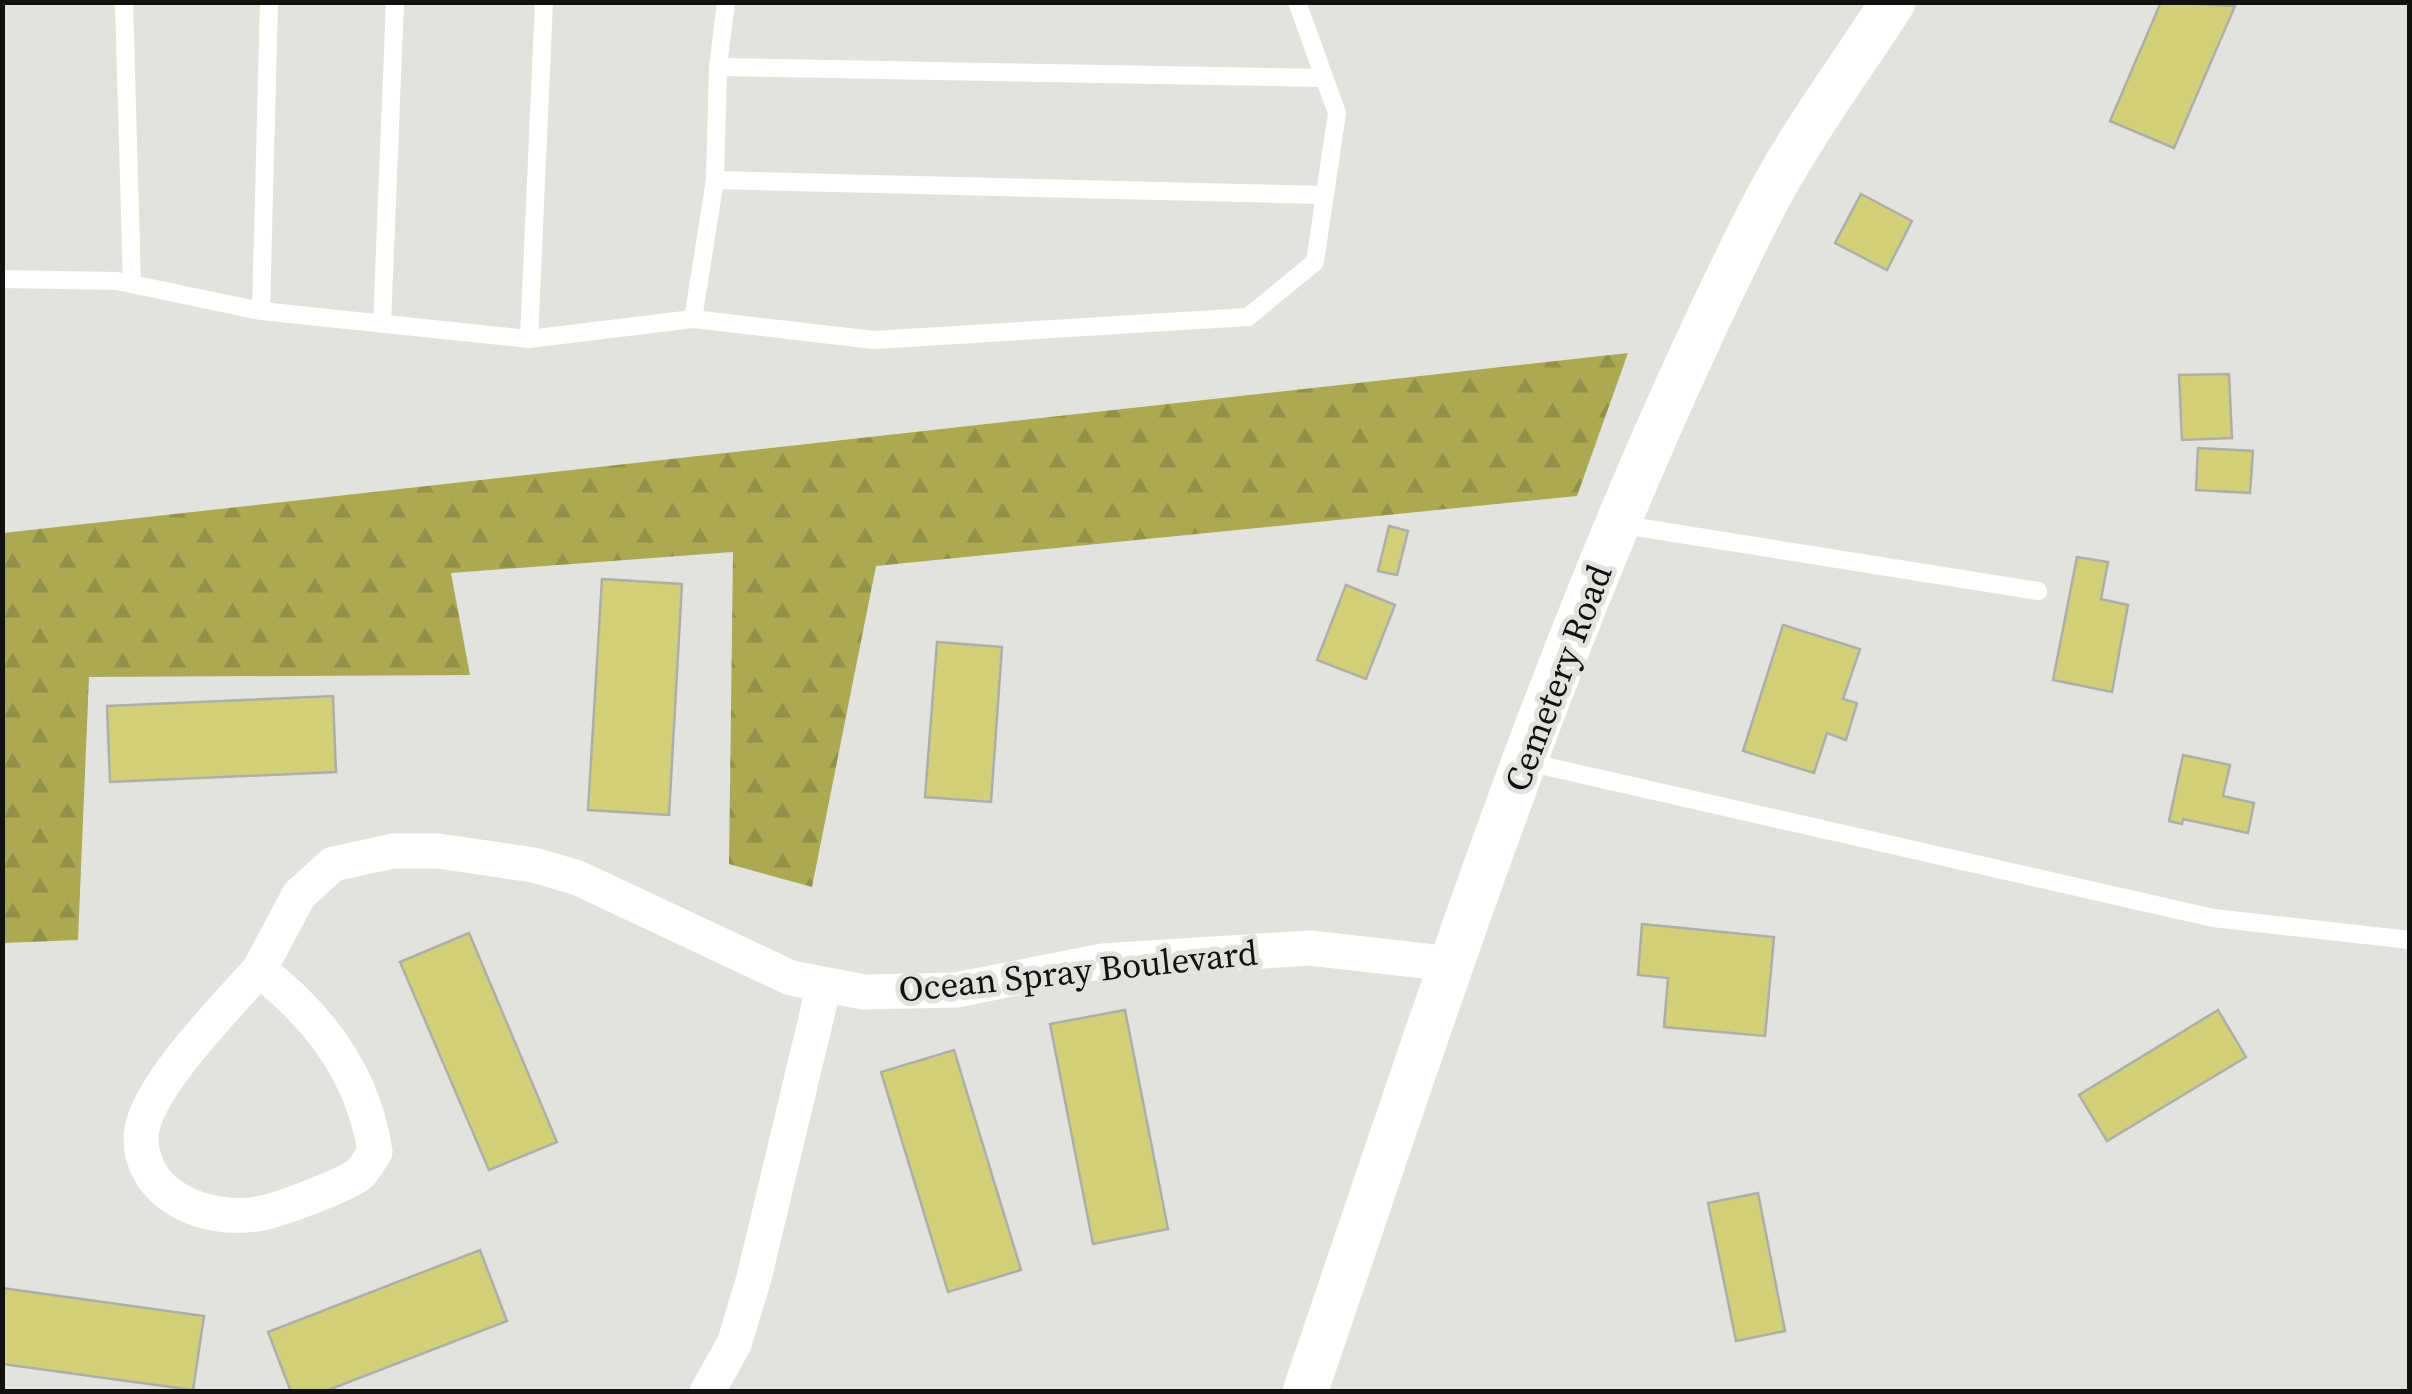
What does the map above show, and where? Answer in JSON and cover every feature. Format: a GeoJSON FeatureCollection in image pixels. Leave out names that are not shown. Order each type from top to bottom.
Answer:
{"type":"FeatureCollection","features":[{"type":"Feature","properties":{"kind":"street","name":"Cemetery Road"},"geometry":{"type":"LineString","coordinates":[[1305,1392],[1451,964],[1616,524],[1760,212],[1893,2]]}},
{"type":"Feature","properties":{"kind":"street","name":"Ocean Spray Boulevard"},"geometry":{"type":"LineString","coordinates":[[259,970],[301,1002],[325,1030],[370,1114],[375,1152],[359,1175],[258,1214],[204,1212],[168,1195],[149,1177],[141,1134],[155,1098],[177,1065],[259,970],[299,895],[333,864],[394,850],[438,852],[534,866],[578,878],[791,978],[864,992],[956,990],[1103,961],[1310,948],[1451,964]]}},
{"type":"Feature","properties":{"kind":"street"},"geometry":{"type":"LineString","coordinates":[[708,1392],[734,1344],[754,1278],[824,986]]}},
{"type":"Feature","properties":{"kind":"lane"},"geometry":{"type":"LineString","coordinates":[[124,2],[132,284]]}},
{"type":"Feature","properties":{"kind":"lane"},"geometry":{"type":"LineString","coordinates":[[261,311],[269,2]]}},
{"type":"Feature","properties":{"kind":"lane"},"geometry":{"type":"LineString","coordinates":[[382,324],[395,2]]}},
{"type":"Feature","properties":{"kind":"lane"},"geometry":{"type":"LineString","coordinates":[[529,339],[544,2]]}},
{"type":"Feature","properties":{"kind":"lane"},"geometry":{"type":"LineString","coordinates":[[693,318],[715,180],[718,67],[726,2]]}},
{"type":"Feature","properties":{"kind":"lane"},"geometry":{"type":"LineString","coordinates":[[2,279],[132,284],[261,311],[529,339],[693,318],[874,340],[1248,316],[1315,262],[1337,113],[1297,2]]}},
{"type":"Feature","properties":{"kind":"lane"},"geometry":{"type":"LineString","coordinates":[[718,67],[1324,78]]}},
{"type":"Feature","properties":{"kind":"lane"},"geometry":{"type":"LineString","coordinates":[[715,180],[1322,195]]}},
{"type":"Feature","properties":{"kind":"lane"},"geometry":{"type":"LineString","coordinates":[[1616,524],[2038,591]]}},
{"type":"Feature","properties":{"kind":"lane"},"geometry":{"type":"LineString","coordinates":[[1527,762],[2213,918],[2410,940]]}},
{"type":"Feature","properties":{"kind":"green space"},"geometry":{"type":"Polygon","coordinates":[[[1628,353],[1577,496],[876,566],[812,887],[729,864],[733,552],[451,573],[470,675],[89,677],[78,940],[3,943],[3,533],[1628,353]]]}},
{"type":"Feature","properties":{"kind":"building"},"geometry":{"type":"Polygon","coordinates":[[[2161,2],[2235,6],[2174,148],[2110,121],[2161,2]]]}},
{"type":"Feature","properties":{"kind":"building"},"geometry":{"type":"Polygon","coordinates":[[[1861,194],[1912,221],[1887,270],[1835,243],[1861,194]]]}},
{"type":"Feature","properties":{"kind":"building"},"geometry":{"type":"Polygon","coordinates":[[[2229,374],[2232,438],[2182,440],[2179,375],[2229,374]]]}},
{"type":"Feature","properties":{"kind":"building"},"geometry":{"type":"Polygon","coordinates":[[[2198,448],[2253,451],[2250,493],[2196,490],[2198,448]]]}},
{"type":"Feature","properties":{"kind":"building"},"geometry":{"type":"Polygon","coordinates":[[[1389,526],[1408,531],[1397,575],[1378,571],[1389,526]]]}},
{"type":"Feature","properties":{"kind":"building"},"geometry":{"type":"Polygon","coordinates":[[[2077,557],[2108,562],[2101,599],[2128,605],[2112,692],[2053,680],[2077,557]]]}},
{"type":"Feature","properties":{"kind":"building"},"geometry":{"type":"Polygon","coordinates":[[[602,579],[682,584],[669,815],[588,810],[602,579]]]}},
{"type":"Feature","properties":{"kind":"building"},"geometry":{"type":"Polygon","coordinates":[[[1346,585],[1395,605],[1366,679],[1317,660],[1346,585]]]}},
{"type":"Feature","properties":{"kind":"building"},"geometry":{"type":"Polygon","coordinates":[[[1783,625],[1860,649],[1843,699],[1857,703],[1846,740],[1827,733],[1814,773],[1743,751],[1783,625]]]}},
{"type":"Feature","properties":{"kind":"building"},"geometry":{"type":"Polygon","coordinates":[[[937,642],[1002,647],[991,802],[925,797],[937,642]]]}},
{"type":"Feature","properties":{"kind":"building"},"geometry":{"type":"Polygon","coordinates":[[[333,696],[336,772],[110,782],[107,706],[333,696]]]}},
{"type":"Feature","properties":{"kind":"building"},"geometry":{"type":"Polygon","coordinates":[[[2183,755],[2230,765],[2223,796],[2254,803],[2248,833],[2183,819],[2182,824],[2169,821],[2183,755]]]}},
{"type":"Feature","properties":{"kind":"building"},"geometry":{"type":"Polygon","coordinates":[[[1642,924],[1774,937],[1765,1036],[1664,1027],[1668,978],[1638,975],[1642,924]]]}},
{"type":"Feature","properties":{"kind":"building"},"geometry":{"type":"Polygon","coordinates":[[[469,933],[557,1142],[489,1170],[400,962],[469,933]]]}},
{"type":"Feature","properties":{"kind":"building"},"geometry":{"type":"Polygon","coordinates":[[[1125,1010],[1168,1229],[1093,1244],[1050,1024],[1125,1010]]]}},
{"type":"Feature","properties":{"kind":"building"},"geometry":{"type":"Polygon","coordinates":[[[2218,1010],[2246,1057],[2107,1141],[2079,1095],[2218,1010]]]}},
{"type":"Feature","properties":{"kind":"building"},"geometry":{"type":"Polygon","coordinates":[[[954,1050],[1021,1270],[948,1292],[881,1072],[954,1050]]]}},
{"type":"Feature","properties":{"kind":"building"},"geometry":{"type":"Polygon","coordinates":[[[1758,1193],[1785,1331],[1736,1341],[1708,1203],[1758,1193]]]}},
{"type":"Feature","properties":{"kind":"building"},"geometry":{"type":"Polygon","coordinates":[[[480,1250],[507,1321],[323,1392],[291,1392],[268,1332],[480,1250]]]}},
{"type":"Feature","properties":{"kind":"building"},"geometry":{"type":"Polygon","coordinates":[[[2,1288],[204,1316],[193,1390],[2,1364],[2,1288]]]}}]}
